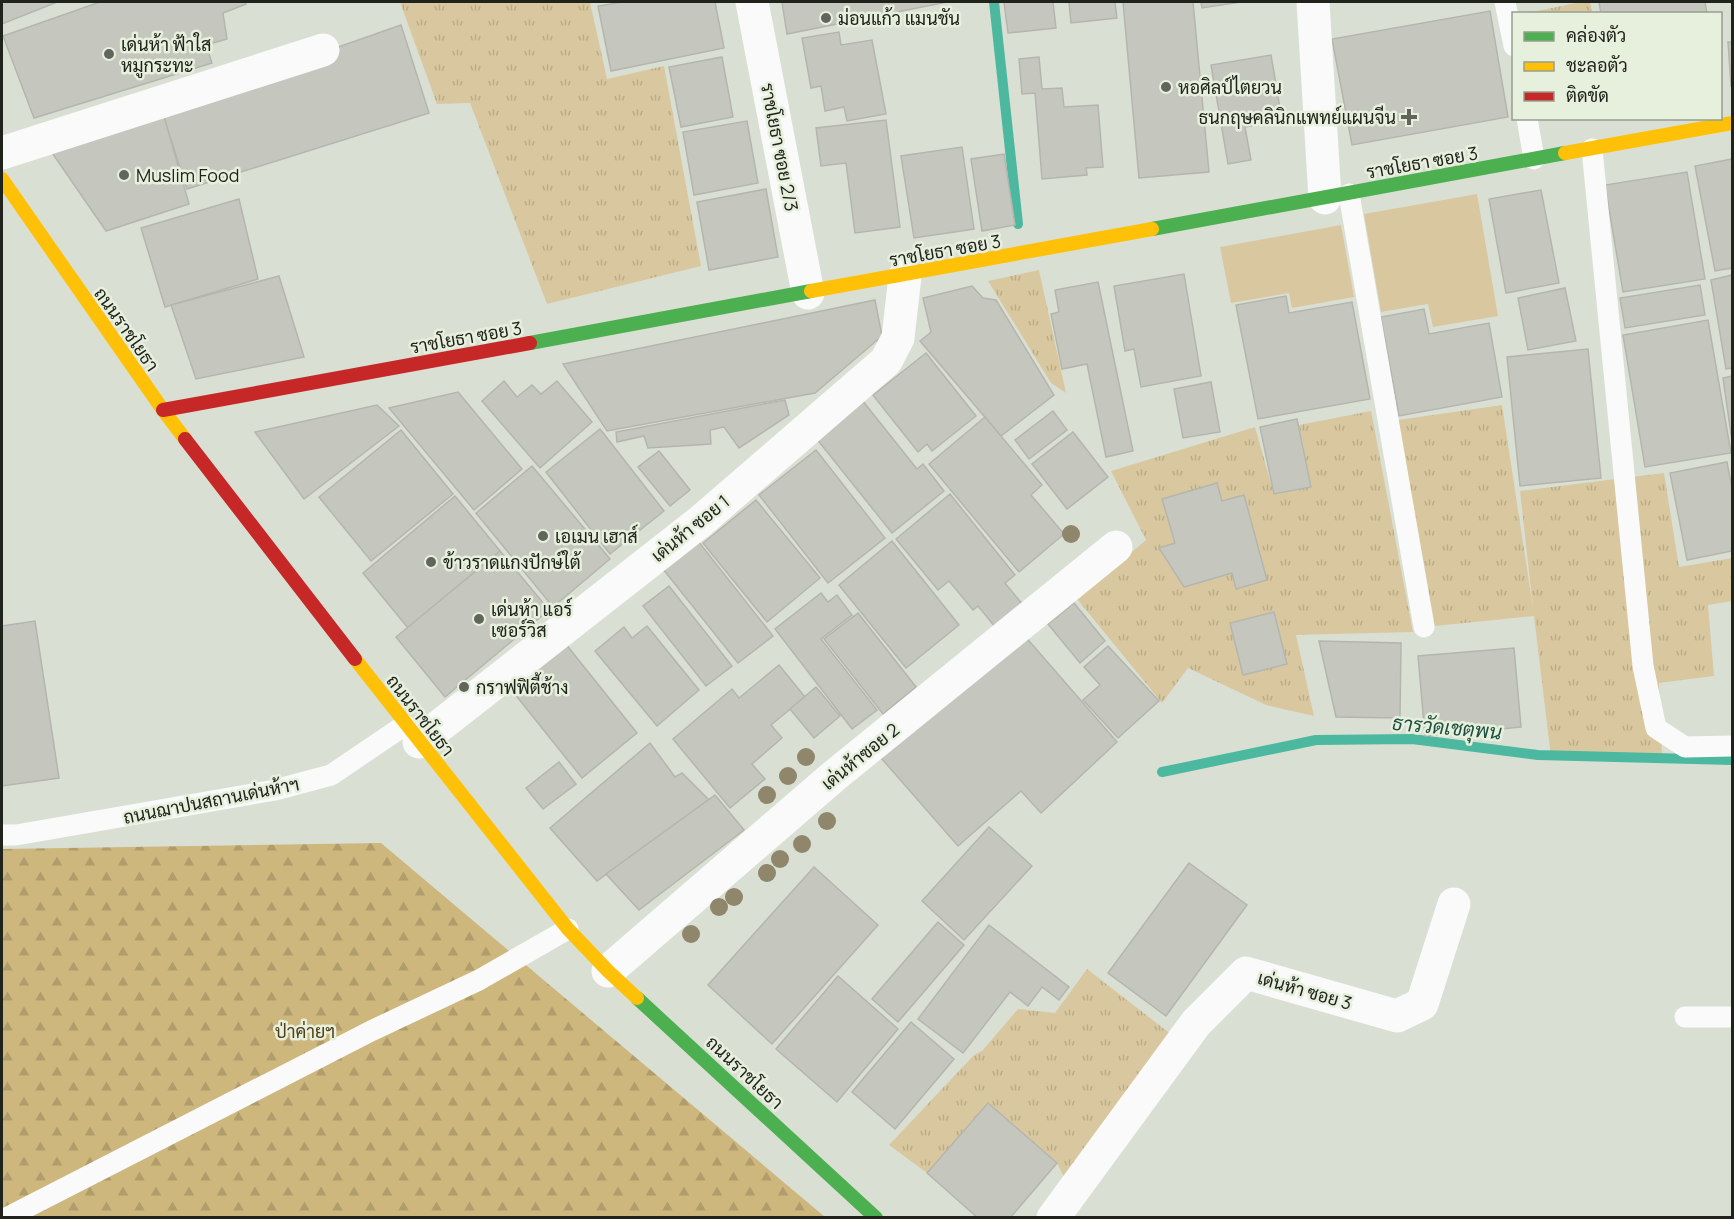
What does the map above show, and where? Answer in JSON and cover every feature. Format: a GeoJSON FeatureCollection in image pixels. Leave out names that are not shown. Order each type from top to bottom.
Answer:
{"type":"FeatureCollection","features":[{"type":"Feature","properties":{"kind":"street","name":"ราชโยธา ซอย 2/3"},"geometry":{"type":"LineString","coordinates":[[752,2],[808,293]]}},
{"type":"Feature","properties":{"kind":"street"},"geometry":{"type":"LineString","coordinates":[[1313,2],[1337,196]]}},
{"type":"Feature","properties":{"kind":"street"},"geometry":{"type":"LineString","coordinates":[[2,153],[323,50]]}},
{"type":"Feature","properties":{"kind":"street","name":"ราชโยธา ซอย 3"},"geometry":{"type":"LineString","coordinates":[[163,410],[1732,123]]}},
{"type":"Feature","properties":{"kind":"street","name":"ถนนราชโยธา"},"geometry":{"type":"LineString","coordinates":[[2,179],[163,410],[412,734],[568,929],[608,971],[876,1218]]}},
{"type":"Feature","properties":{"kind":"street","name":"เด่นห้า ซอย 1"},"geometry":{"type":"LineString","coordinates":[[412,734],[701,521],[886,361],[898,338],[905,276]]}},
{"type":"Feature","properties":{"kind":"street","name":"เด่นห้าซอย 2"},"geometry":{"type":"LineString","coordinates":[[608,971],[834,776],[1116,548]]}},
{"type":"Feature","properties":{"kind":"street","name":"เด่นห้า ซอย 3"},"geometry":{"type":"LineString","coordinates":[[1053,1218],[1196,1023],[1246,973],[1396,1016],[1422,1004],[1454,904]]}},
{"type":"Feature","properties":{"kind":"lane"},"geometry":{"type":"LineString","coordinates":[[1505,2],[1512,36]]}},
{"type":"Feature","properties":{"kind":"lane"},"geometry":{"type":"LineString","coordinates":[[1527,120],[1534,159]]}},
{"type":"Feature","properties":{"kind":"lane"},"geometry":{"type":"LineString","coordinates":[[1592,149],[1643,666],[1656,728],[1686,747],[1732,746]]}},
{"type":"Feature","properties":{"kind":"lane"},"geometry":{"type":"LineString","coordinates":[[1337,196],[1424,627]]}},
{"type":"Feature","properties":{"kind":"lane","name":"ถนนฌาปนสถานเด่นห้าฯ"},"geometry":{"type":"LineString","coordinates":[[2,835],[16,835],[275,790],[331,775],[412,734]]}},
{"type":"Feature","properties":{"kind":"lane"},"geometry":{"type":"LineString","coordinates":[[6,1218],[371,1031],[479,980],[568,929]]}},
{"type":"Feature","properties":{"kind":"lane"},"geometry":{"type":"LineString","coordinates":[[1685,1017],[1732,1017]]}},
{"type":"Feature","properties":{"kind":"green space"},"geometry":{"type":"Polygon","coordinates":[[[400,2],[590,2],[607,79],[664,66],[701,266],[547,304],[470,103],[437,104],[400,2]]]}},
{"type":"Feature","properties":{"kind":"green space"},"geometry":{"type":"Polygon","coordinates":[[[1590,2],[1592,12],[1532,12],[1590,2]]]}},
{"type":"Feature","properties":{"kind":"green space"},"geometry":{"type":"Polygon","coordinates":[[[1477,194],[1498,316],[1433,327],[1428,304],[1381,312],[1364,214],[1477,194]]]}},
{"type":"Feature","properties":{"kind":"green space"},"geometry":{"type":"Polygon","coordinates":[[[1341,225],[1354,297],[1292,308],[1289,293],[1231,303],[1220,247],[1341,225]]]}},
{"type":"Feature","properties":{"kind":"green space"},"geometry":{"type":"Polygon","coordinates":[[[1039,270],[1066,393],[1051,383],[988,281],[1039,270]]]}},
{"type":"Feature","properties":{"kind":"green space"},"geometry":{"type":"Polygon","coordinates":[[[1502,405],[1533,608],[1520,491],[1664,473],[1679,567],[1732,558],[1732,601],[1708,605],[1714,676],[1659,683],[1662,756],[1551,757],[1534,616],[1435,626],[1398,420],[1502,405]]]}},
{"type":"Feature","properties":{"kind":"green space"},"geometry":{"type":"Polygon","coordinates":[[[1371,411],[1413,632],[1296,635],[1314,716],[1266,705],[1188,668],[1162,703],[1077,599],[1146,540],[1111,471],[1255,427],[1274,494],[1311,487],[1299,425],[1371,411]]]}},
{"type":"Feature","properties":{"kind":"green space","name":"ป่าค่ายฯ"},"geometry":{"type":"Polygon","coordinates":[[[381,843],[825,1217],[2,1217],[2,849],[381,843]]]}},
{"type":"Feature","properties":{"kind":"green space"},"geometry":{"type":"Polygon","coordinates":[[[1087,969],[1172,1035],[1066,1181],[1057,1163],[988,1103],[927,1173],[889,1145],[974,1055],[982,1051],[1018,1009],[1055,1013],[1087,969]]]}},
{"type":"Feature","properties":{"kind":"building"},"geometry":{"type":"Polygon","coordinates":[[[2,2],[54,2],[55,3],[2,24],[2,2]]]}},
{"type":"Feature","properties":{"kind":"building","name":"เด่นห้า ฟ้าใส หมูกระทะ"},"geometry":{"type":"Polygon","coordinates":[[[100,2],[245,2],[246,4],[223,13],[227,39],[206,45],[212,63],[34,118],[3,36],[100,2]]]}},
{"type":"Feature","properties":{"kind":"building"},"geometry":{"type":"Polygon","coordinates":[[[623,2],[715,2],[724,48],[611,71],[598,6],[623,2]]]}},
{"type":"Feature","properties":{"kind":"building","name":"ม่อนแก้ว แมนชัน"},"geometry":{"type":"Polygon","coordinates":[[[782,2],[947,2],[787,34],[782,2]]]}},
{"type":"Feature","properties":{"kind":"building"},"geometry":{"type":"Polygon","coordinates":[[[1004,2],[1053,2],[1056,28],[1008,33],[1004,2]]]}},
{"type":"Feature","properties":{"kind":"building"},"geometry":{"type":"Polygon","coordinates":[[[1069,2],[1115,2],[1117,18],[1071,23],[1069,2]]]}},
{"type":"Feature","properties":{"kind":"building","name":"หอศิลป์ไตยวน"},"geometry":{"type":"Polygon","coordinates":[[[1123,2],[1193,2],[1209,172],[1139,178],[1123,2]]]}},
{"type":"Feature","properties":{"kind":"building"},"geometry":{"type":"Polygon","coordinates":[[[1201,2],[1241,2],[1202,8],[1201,2]]]}},
{"type":"Feature","properties":{"kind":"building"},"geometry":{"type":"Polygon","coordinates":[[[1599,2],[1705,2],[1707,12],[1601,12],[1599,2]]]}},
{"type":"Feature","properties":{"kind":"building"},"geometry":{"type":"Polygon","coordinates":[[[1490,11],[1508,117],[1352,145],[1332,39],[1490,11]]]}},
{"type":"Feature","properties":{"kind":"building"},"geometry":{"type":"Polygon","coordinates":[[[401,25],[429,113],[187,189],[161,109],[401,25]]]}},
{"type":"Feature","properties":{"kind":"building"},"geometry":{"type":"Polygon","coordinates":[[[839,32],[841,45],[872,40],[886,114],[847,121],[844,107],[825,111],[821,86],[811,88],[802,38],[839,32]]]}},
{"type":"Feature","properties":{"kind":"building"},"geometry":{"type":"Polygon","coordinates":[[[1728,42],[1732,42],[1732,86],[1731,86],[1728,42]]]}},
{"type":"Feature","properties":{"kind":"building"},"geometry":{"type":"Polygon","coordinates":[[[1271,55],[1282,120],[1245,127],[1251,160],[1228,164],[1211,65],[1271,55]]]}},
{"type":"Feature","properties":{"kind":"building"},"geometry":{"type":"Polygon","coordinates":[[[722,57],[733,117],[681,127],[669,67],[722,57]]]}},
{"type":"Feature","properties":{"kind":"building"},"geometry":{"type":"Polygon","coordinates":[[[1039,57],[1042,89],[1062,88],[1064,107],[1098,105],[1103,167],[1086,168],[1087,175],[1042,179],[1035,93],[1022,94],[1019,59],[1039,57]]]}},
{"type":"Feature","properties":{"kind":"building","name":"Muslim Food"},"geometry":{"type":"Polygon","coordinates":[[[163,113],[189,204],[106,231],[48,147],[163,113]]]}},
{"type":"Feature","properties":{"kind":"building"},"geometry":{"type":"Polygon","coordinates":[[[886,120],[900,227],[855,233],[846,163],[821,166],[816,128],[886,120]]]}},
{"type":"Feature","properties":{"kind":"building"},"geometry":{"type":"Polygon","coordinates":[[[747,121],[758,183],[694,195],[683,132],[747,121]]]}},
{"type":"Feature","properties":{"kind":"building"},"geometry":{"type":"Polygon","coordinates":[[[962,147],[974,229],[914,238],[901,156],[962,147]]]}},
{"type":"Feature","properties":{"kind":"building"},"geometry":{"type":"Polygon","coordinates":[[[1004,154],[1015,225],[982,231],[971,159],[1004,154]]]}},
{"type":"Feature","properties":{"kind":"building"},"geometry":{"type":"Polygon","coordinates":[[[1732,159],[1732,268],[1715,271],[1695,166],[1732,159]]]}},
{"type":"Feature","properties":{"kind":"building"},"geometry":{"type":"Polygon","coordinates":[[[1687,172],[1705,279],[1623,292],[1605,185],[1687,172]]]}},
{"type":"Feature","properties":{"kind":"building"},"geometry":{"type":"Polygon","coordinates":[[[766,189],[778,257],[709,270],[697,202],[766,189]]]}},
{"type":"Feature","properties":{"kind":"building"},"geometry":{"type":"Polygon","coordinates":[[[1541,190],[1559,283],[1506,293],[1489,199],[1541,190]]]}},
{"type":"Feature","properties":{"kind":"building"},"geometry":{"type":"Polygon","coordinates":[[[239,199],[258,279],[165,307],[141,228],[239,199]]]}},
{"type":"Feature","properties":{"kind":"building"},"geometry":{"type":"Polygon","coordinates":[[[1184,274],[1201,376],[1141,387],[1134,349],[1125,351],[1114,286],[1184,274]]]}},
{"type":"Feature","properties":{"kind":"building"},"geometry":{"type":"Polygon","coordinates":[[[1732,275],[1732,368],[1726,369],[1711,280],[1732,275]]]}},
{"type":"Feature","properties":{"kind":"building"},"geometry":{"type":"Polygon","coordinates":[[[279,276],[304,357],[196,379],[171,305],[279,276]]]}},
{"type":"Feature","properties":{"kind":"building"},"geometry":{"type":"Polygon","coordinates":[[[1098,282],[1133,451],[1106,457],[1087,364],[1062,369],[1051,314],[1059,312],[1055,290],[1098,282]]]}},
{"type":"Feature","properties":{"kind":"building"},"geometry":{"type":"Polygon","coordinates":[[[1700,285],[1705,315],[1625,328],[1620,298],[1700,285]]]}},
{"type":"Feature","properties":{"kind":"building"},"geometry":{"type":"Polygon","coordinates":[[[972,286],[983,298],[996,300],[1054,395],[1001,436],[920,341],[931,332],[923,298],[972,286]]]}},
{"type":"Feature","properties":{"kind":"building"},"geometry":{"type":"Polygon","coordinates":[[[1565,288],[1576,341],[1528,350],[1518,298],[1565,288]]]}},
{"type":"Feature","properties":{"kind":"building"},"geometry":{"type":"Polygon","coordinates":[[[1286,296],[1289,313],[1352,302],[1370,399],[1258,419],[1236,305],[1286,296]]]}},
{"type":"Feature","properties":{"kind":"building"},"geometry":{"type":"Polygon","coordinates":[[[875,300],[882,336],[815,393],[607,431],[563,364],[875,300]]]}},
{"type":"Feature","properties":{"kind":"building"},"geometry":{"type":"Polygon","coordinates":[[[1424,309],[1429,334],[1489,323],[1502,397],[1399,416],[1381,317],[1424,309]]]}},
{"type":"Feature","properties":{"kind":"building"},"geometry":{"type":"Polygon","coordinates":[[[1708,320],[1731,453],[1645,467],[1623,335],[1708,320]]]}},
{"type":"Feature","properties":{"kind":"building"},"geometry":{"type":"Polygon","coordinates":[[[1588,349],[1601,478],[1520,486],[1507,357],[1588,349]]]}},
{"type":"Feature","properties":{"kind":"building"},"geometry":{"type":"Polygon","coordinates":[[[926,353],[976,416],[932,451],[927,444],[918,452],[873,395],[926,353]]]}},
{"type":"Feature","properties":{"kind":"building"},"geometry":{"type":"Polygon","coordinates":[[[1732,376],[1732,442],[1723,378],[1732,376]]]}},
{"type":"Feature","properties":{"kind":"building"},"geometry":{"type":"Polygon","coordinates":[[[504,381],[517,397],[532,385],[541,394],[557,381],[592,422],[540,468],[482,401],[504,381]]]}},
{"type":"Feature","properties":{"kind":"building"},"geometry":{"type":"Polygon","coordinates":[[[1211,382],[1220,432],[1183,438],[1174,389],[1211,382]]]}},
{"type":"Feature","properties":{"kind":"building"},"geometry":{"type":"Polygon","coordinates":[[[458,392],[522,469],[474,510],[389,408],[458,392]]]}},
{"type":"Feature","properties":{"kind":"building"},"geometry":{"type":"Polygon","coordinates":[[[785,400],[789,415],[739,448],[724,427],[710,430],[711,444],[648,448],[644,436],[617,442],[616,432],[785,400]]]}},
{"type":"Feature","properties":{"kind":"building"},"geometry":{"type":"Polygon","coordinates":[[[862,400],[917,469],[923,464],[944,491],[892,533],[816,438],[862,400]]]}},
{"type":"Feature","properties":{"kind":"building"},"geometry":{"type":"Polygon","coordinates":[[[377,405],[399,426],[304,499],[255,432],[377,405]]]}},
{"type":"Feature","properties":{"kind":"building"},"geometry":{"type":"Polygon","coordinates":[[[1053,411],[1067,430],[1029,459],[1015,440],[1053,411]]]}},
{"type":"Feature","properties":{"kind":"building"},"geometry":{"type":"Polygon","coordinates":[[[985,417],[1042,485],[1031,495],[1064,534],[1019,572],[929,464],[985,417]]]}},
{"type":"Feature","properties":{"kind":"building"},"geometry":{"type":"Polygon","coordinates":[[[1297,419],[1311,487],[1274,494],[1260,427],[1297,419]]]}},
{"type":"Feature","properties":{"kind":"building"},"geometry":{"type":"Polygon","coordinates":[[[600,429],[664,511],[610,554],[546,472],[600,429]]]}},
{"type":"Feature","properties":{"kind":"building"},"geometry":{"type":"Polygon","coordinates":[[[401,430],[453,494],[371,561],[319,497],[401,430]]]}},
{"type":"Feature","properties":{"kind":"building"},"geometry":{"type":"Polygon","coordinates":[[[1073,432],[1108,477],[1067,509],[1032,464],[1073,432]]]}},
{"type":"Feature","properties":{"kind":"building"},"geometry":{"type":"Polygon","coordinates":[[[816,450],[885,538],[828,583],[759,495],[816,450]]]}},
{"type":"Feature","properties":{"kind":"building"},"geometry":{"type":"Polygon","coordinates":[[[659,451],[690,490],[670,506],[638,467],[659,451]]]}},
{"type":"Feature","properties":{"kind":"building"},"geometry":{"type":"Polygon","coordinates":[[[1727,462],[1732,488],[1732,551],[1687,560],[1670,473],[1727,462]]]}},
{"type":"Feature","properties":{"kind":"building","name":"เอเมน เฮาส์"},"geometry":{"type":"Polygon","coordinates":[[[532,466],[610,559],[553,607],[476,513],[532,466]]]}},
{"type":"Feature","properties":{"kind":"building"},"geometry":{"type":"Polygon","coordinates":[[[1217,483],[1222,501],[1244,495],[1267,580],[1236,589],[1232,573],[1184,587],[1159,548],[1175,543],[1162,499],[1217,483]]]}},
{"type":"Feature","properties":{"kind":"building"},"geometry":{"type":"Polygon","coordinates":[[[950,494],[1015,575],[1005,583],[1023,605],[995,627],[978,606],[973,610],[949,581],[938,590],[896,539],[950,494]]]}},
{"type":"Feature","properties":{"kind":"building","name":"ข้าวราดแกงปักษ์ใต้"},"geometry":{"type":"Polygon","coordinates":[[[455,496],[500,551],[408,628],[363,573],[455,496]]]}},
{"type":"Feature","properties":{"kind":"building"},"geometry":{"type":"Polygon","coordinates":[[[756,500],[820,578],[767,622],[703,543],[756,500]]]}},
{"type":"Feature","properties":{"kind":"building"},"geometry":{"type":"Polygon","coordinates":[[[698,541],[773,636],[738,663],[663,569],[698,541]]]}},
{"type":"Feature","properties":{"kind":"building"},"geometry":{"type":"Polygon","coordinates":[[[892,541],[959,625],[906,668],[839,585],[892,541]]]}},
{"type":"Feature","properties":{"kind":"building","name":"เด่นห้า แอร์ เซอร์วิส"},"geometry":{"type":"Polygon","coordinates":[[[500,551],[549,610],[445,697],[396,637],[500,551]]]}},
{"type":"Feature","properties":{"kind":"building"},"geometry":{"type":"Polygon","coordinates":[[[669,586],[732,666],[706,686],[643,606],[669,586]]]}},
{"type":"Feature","properties":{"kind":"building"},"geometry":{"type":"Polygon","coordinates":[[[821,593],[828,602],[837,595],[852,615],[821,639],[877,710],[852,729],[775,629],[821,593]]]}},
{"type":"Feature","properties":{"kind":"building"},"geometry":{"type":"Polygon","coordinates":[[[1074,603],[1105,641],[1080,663],[1048,624],[1074,603]]]}},
{"type":"Feature","properties":{"kind":"building"},"geometry":{"type":"Polygon","coordinates":[[[1274,612],[1287,664],[1243,675],[1230,623],[1274,612]]]}},
{"type":"Feature","properties":{"kind":"building"},"geometry":{"type":"Polygon","coordinates":[[[858,613],[916,687],[883,714],[824,639],[858,613]]]}},
{"type":"Feature","properties":{"kind":"building"},"geometry":{"type":"Polygon","coordinates":[[[35,621],[59,778],[2,786],[2,626],[35,621]]]}},
{"type":"Feature","properties":{"kind":"building"},"geometry":{"type":"Polygon","coordinates":[[[647,626],[699,690],[657,726],[595,651],[624,627],[632,638],[647,626]]]}},
{"type":"Feature","properties":{"kind":"building"},"geometry":{"type":"Polygon","coordinates":[[[1023,634],[1117,742],[1041,813],[1021,791],[958,846],[875,751],[1023,634]]]}},
{"type":"Feature","properties":{"kind":"building"},"geometry":{"type":"Polygon","coordinates":[[[1319,641],[1401,643],[1400,718],[1336,717],[1319,641]]]}},
{"type":"Feature","properties":{"kind":"building"},"geometry":{"type":"Polygon","coordinates":[[[565,643],[637,733],[582,778],[510,688],[565,643]]]}},
{"type":"Feature","properties":{"kind":"building"},"geometry":{"type":"Polygon","coordinates":[[[1108,646],[1159,701],[1118,738],[1083,700],[1100,685],[1084,667],[1108,646]]]}},
{"type":"Feature","properties":{"kind":"building"},"geometry":{"type":"Polygon","coordinates":[[[1514,648],[1521,727],[1425,736],[1418,656],[1514,648]]]}},
{"type":"Feature","properties":{"kind":"building"},"geometry":{"type":"Polygon","coordinates":[[[779,665],[805,697],[771,725],[782,738],[752,764],[765,779],[730,808],[673,739],[732,689],[739,698],[779,665]]]}},
{"type":"Feature","properties":{"kind":"building"},"geometry":{"type":"Polygon","coordinates":[[[816,687],[840,716],[814,738],[790,709],[816,687]]]}},
{"type":"Feature","properties":{"kind":"building"},"geometry":{"type":"Polygon","coordinates":[[[650,743],[675,777],[682,773],[709,800],[597,881],[550,828],[650,743]]]}},
{"type":"Feature","properties":{"kind":"building"},"geometry":{"type":"Polygon","coordinates":[[[559,762],[576,784],[543,809],[526,788],[559,762]]]}},
{"type":"Feature","properties":{"kind":"building"},"geometry":{"type":"Polygon","coordinates":[[[715,795],[744,830],[639,910],[606,874],[715,795]]]}},
{"type":"Feature","properties":{"kind":"building"},"geometry":{"type":"Polygon","coordinates":[[[989,827],[1032,866],[964,940],[922,901],[989,827]]]}},
{"type":"Feature","properties":{"kind":"building"},"geometry":{"type":"Polygon","coordinates":[[[1189,863],[1247,905],[1166,1016],[1108,973],[1189,863]]]}},
{"type":"Feature","properties":{"kind":"building"},"geometry":{"type":"Polygon","coordinates":[[[814,867],[878,925],[772,1044],[708,985],[814,867]]]}},
{"type":"Feature","properties":{"kind":"building"},"geometry":{"type":"Polygon","coordinates":[[[938,922],[964,945],[898,1022],[872,999],[938,922]]]}},
{"type":"Feature","properties":{"kind":"building"},"geometry":{"type":"Polygon","coordinates":[[[989,925],[1069,987],[1059,1000],[1042,987],[1028,1006],[1010,992],[963,1053],[918,1019],[989,925]]]}},
{"type":"Feature","properties":{"kind":"building"},"geometry":{"type":"Polygon","coordinates":[[[838,976],[898,1029],[837,1102],[776,1049],[838,976]]]}},
{"type":"Feature","properties":{"kind":"building"},"geometry":{"type":"Polygon","coordinates":[[[911,1022],[954,1059],[895,1129],[852,1092],[911,1022]]]}},
{"type":"Feature","properties":{"kind":"building"},"geometry":{"type":"Polygon","coordinates":[[[988,1103],[1057,1163],[1010,1218],[978,1218],[927,1173],[988,1103]]]}},
{"type":"Feature","properties":{"kind":"waterway"},"geometry":{"type":"LineString","coordinates":[[994,2],[1018,224]]}},
{"type":"Feature","properties":{"kind":"waterway","name":"ธารวัดเชตุพน"},"geometry":{"type":"LineString","coordinates":[[1162,772],[1316,740],[1412,739],[1538,755],[1732,760]]}},
{"type":"Feature","properties":{"kind":"traffic: fast"},"geometry":{"type":"LineString","coordinates":[[1152,229],[1565,153]]}},
{"type":"Feature","properties":{"kind":"traffic: fast"},"geometry":{"type":"LineString","coordinates":[[530,343],[811,291]]}},
{"type":"Feature","properties":{"kind":"traffic: fast"},"geometry":{"type":"LineString","coordinates":[[637,998],[876,1218]]}},
{"type":"Feature","properties":{"kind":"traffic: slow"},"geometry":{"type":"LineString","coordinates":[[1565,153],[1732,123]]}},
{"type":"Feature","properties":{"kind":"traffic: slow"},"geometry":{"type":"LineString","coordinates":[[2,179],[185,439]]}},
{"type":"Feature","properties":{"kind":"traffic: slow"},"geometry":{"type":"LineString","coordinates":[[811,291],[1152,229]]}},
{"type":"Feature","properties":{"kind":"traffic: slow"},"geometry":{"type":"LineString","coordinates":[[355,659],[568,929],[637,998]]}},
{"type":"Feature","properties":{"kind":"traffic: jam"},"geometry":{"type":"LineString","coordinates":[[163,410],[530,343]]}},
{"type":"Feature","properties":{"kind":"traffic: jam"},"geometry":{"type":"LineString","coordinates":[[185,439],[355,659]]}},
{"type":"Feature","properties":{"kind":"place","name":"ม่อนแก้ว แมนชัน"},"geometry":{"type":"Point","coordinates":[826,18]}},
{"type":"Feature","properties":{"kind":"place","name":"เด่นห้า ฟ้าใส หมูกระทะ"},"geometry":{"type":"Point","coordinates":[109,54]}},
{"type":"Feature","properties":{"kind":"place","name":"หอศิลป์ไตยวน"},"geometry":{"type":"Point","coordinates":[1166,87]}},
{"type":"Feature","properties":{"kind":"place","name":"ธนกฤษคลินิกแพทย์แผนจีน"},"geometry":{"type":"Point","coordinates":[1409,117]}},
{"type":"Feature","properties":{"kind":"place","name":"Muslim Food"},"geometry":{"type":"Point","coordinates":[124,175]}},
{"type":"Feature","properties":{"kind":"place","name":"เอเมน เฮาส์"},"geometry":{"type":"Point","coordinates":[543,536]}},
{"type":"Feature","properties":{"kind":"place","name":"ข้าวราดแกงปักษ์ใต้"},"geometry":{"type":"Point","coordinates":[431,562]}},
{"type":"Feature","properties":{"kind":"place","name":"เด่นห้า แอร์ เซอร์วิส"},"geometry":{"type":"Point","coordinates":[479,619]}},
{"type":"Feature","properties":{"kind":"place","name":"กราฟฟิตี้ช้าง"},"geometry":{"type":"Point","coordinates":[464,687]}}]}
